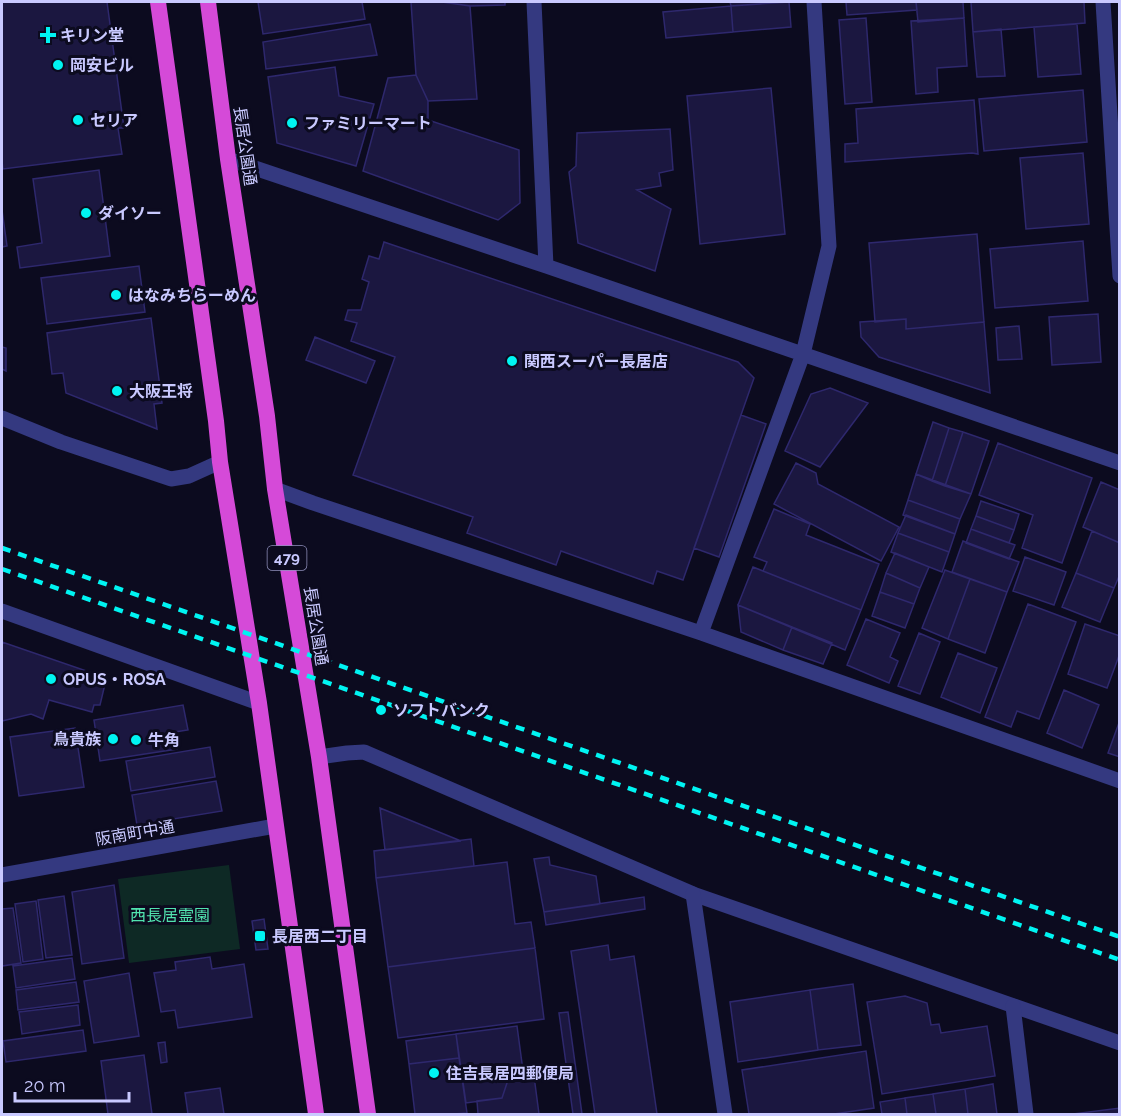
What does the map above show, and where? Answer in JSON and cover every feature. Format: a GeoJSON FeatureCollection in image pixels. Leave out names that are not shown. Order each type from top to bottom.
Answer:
{"type":"FeatureCollection","features":[{"type":"Feature","properties":{"kind":"highway"},"geometry":{"type":"LineString","coordinates":[[158,2],[214,410],[219,462],[259,703],[316,1114]]}},
{"type":"Feature","properties":{"kind":"highway","name":"長居公園通"},"geometry":{"type":"LineString","coordinates":[[208,2],[275,489],[319,757],[368,1114]]}},
{"type":"Feature","properties":{"kind":"street"},"geometry":{"type":"LineString","coordinates":[[534,2],[546,266]]}},
{"type":"Feature","properties":{"kind":"street"},"geometry":{"type":"LineString","coordinates":[[701,633],[803,354],[829,246],[814,2]]}},
{"type":"Feature","properties":{"kind":"street"},"geometry":{"type":"LineString","coordinates":[[1102,2],[1119,276]]}},
{"type":"Feature","properties":{"kind":"street"},"geometry":{"type":"LineString","coordinates":[[228,159],[1119,463]]}},
{"type":"Feature","properties":{"kind":"street"},"geometry":{"type":"LineString","coordinates":[[2,418],[61,442],[171,479],[189,476],[219,462]]}},
{"type":"Feature","properties":{"kind":"street"},"geometry":{"type":"LineString","coordinates":[[275,489],[701,633],[1119,781]]}},
{"type":"Feature","properties":{"kind":"street"},"geometry":{"type":"LineString","coordinates":[[2,611],[259,703]]}},
{"type":"Feature","properties":{"kind":"street"},"geometry":{"type":"LineString","coordinates":[[319,757],[364,752],[693,894],[1119,1043]]}},
{"type":"Feature","properties":{"kind":"street","name":"阪南町中通"},"geometry":{"type":"LineString","coordinates":[[2,875],[275,826]]}},
{"type":"Feature","properties":{"kind":"street"},"geometry":{"type":"LineString","coordinates":[[693,894],[725,1114]]}},
{"type":"Feature","properties":{"kind":"street"},"geometry":{"type":"LineString","coordinates":[[1014,1006],[1026,1114]]}},
{"type":"Feature","properties":{"kind":"green space","name":"西長居霊園"},"geometry":{"type":"Polygon","coordinates":[[[229,865],[240,949],[129,963],[118,879],[229,865]]]}},
{"type":"Feature","properties":{"kind":"building","name":"岡安ビル"},"geometry":{"type":"Polygon","coordinates":[[[2,2],[107,2],[124,128],[118,128],[122,154],[3,169],[2,2]]]}},
{"type":"Feature","properties":{"kind":"building"},"geometry":{"type":"Polygon","coordinates":[[[258,2],[362,2],[365,19],[263,34],[258,2]]]}},
{"type":"Feature","properties":{"kind":"building"},"geometry":{"type":"Polygon","coordinates":[[[411,2],[442,2],[470,6],[477,99],[428,101],[416,75],[411,2]]]}},
{"type":"Feature","properties":{"kind":"building"},"geometry":{"type":"Polygon","coordinates":[[[442,2],[505,2],[505,5],[470,6],[442,2]]]}},
{"type":"Feature","properties":{"kind":"building"},"geometry":{"type":"Polygon","coordinates":[[[730,2],[783,2],[731,6],[730,2]]]}},
{"type":"Feature","properties":{"kind":"building"},"geometry":{"type":"Polygon","coordinates":[[[789,2],[791,27],[733,32],[731,6],[789,2]]]}},
{"type":"Feature","properties":{"kind":"building"},"geometry":{"type":"Polygon","coordinates":[[[846,2],[916,2],[917,10],[847,15],[846,2]]]}},
{"type":"Feature","properties":{"kind":"building"},"geometry":{"type":"Polygon","coordinates":[[[916,2],[963,2],[964,18],[918,22],[916,2]]]}},
{"type":"Feature","properties":{"kind":"building"},"geometry":{"type":"Polygon","coordinates":[[[971,2],[1084,2],[1085,23],[973,32],[971,2]]]}},
{"type":"Feature","properties":{"kind":"building"},"geometry":{"type":"Polygon","coordinates":[[[731,6],[733,32],[666,38],[663,12],[731,6]]]}},
{"type":"Feature","properties":{"kind":"building"},"geometry":{"type":"Polygon","coordinates":[[[866,18],[872,102],[845,104],[839,20],[866,18]]]}},
{"type":"Feature","properties":{"kind":"building"},"geometry":{"type":"Polygon","coordinates":[[[964,18],[967,66],[937,68],[938,92],[916,94],[911,21],[964,18]]]}},
{"type":"Feature","properties":{"kind":"building"},"geometry":{"type":"Polygon","coordinates":[[[370,24],[377,55],[266,69],[263,42],[370,24]]]}},
{"type":"Feature","properties":{"kind":"building"},"geometry":{"type":"Polygon","coordinates":[[[1077,24],[1081,74],[1038,77],[1034,27],[1077,24]]]}},
{"type":"Feature","properties":{"kind":"building"},"geometry":{"type":"Polygon","coordinates":[[[1001,29],[1005,76],[977,77],[973,32],[1001,29]]]}},
{"type":"Feature","properties":{"kind":"building"},"geometry":{"type":"Polygon","coordinates":[[[335,67],[339,96],[374,104],[356,166],[277,143],[268,77],[335,67]]]}},
{"type":"Feature","properties":{"kind":"building"},"geometry":{"type":"Polygon","coordinates":[[[416,75],[428,101],[428,120],[519,150],[520,203],[498,220],[363,171],[388,78],[416,75]]]}},
{"type":"Feature","properties":{"kind":"building"},"geometry":{"type":"Polygon","coordinates":[[[771,88],[785,234],[700,244],[687,96],[771,88]]]}},
{"type":"Feature","properties":{"kind":"building"},"geometry":{"type":"Polygon","coordinates":[[[1083,90],[1087,142],[984,151],[979,99],[1083,90]]]}},
{"type":"Feature","properties":{"kind":"building"},"geometry":{"type":"Polygon","coordinates":[[[974,100],[978,154],[845,162],[845,144],[858,143],[856,109],[974,100]]]}},
{"type":"Feature","properties":{"kind":"building"},"geometry":{"type":"Polygon","coordinates":[[[670,129],[673,170],[659,173],[661,186],[637,190],[671,209],[655,271],[578,243],[569,172],[576,166],[577,133],[670,129]]]}},
{"type":"Feature","properties":{"kind":"building"},"geometry":{"type":"Polygon","coordinates":[[[1083,153],[1089,224],[1026,229],[1020,158],[1083,153]]]}},
{"type":"Feature","properties":{"kind":"building"},"geometry":{"type":"Polygon","coordinates":[[[99,170],[110,256],[20,268],[17,247],[42,243],[33,179],[99,170]]]}},
{"type":"Feature","properties":{"kind":"building"},"geometry":{"type":"Polygon","coordinates":[[[2,210],[7,246],[2,247],[2,210]]]}},
{"type":"Feature","properties":{"kind":"building"},"geometry":{"type":"Polygon","coordinates":[[[977,234],[984,322],[906,329],[906,319],[875,322],[869,243],[977,234]]]}},
{"type":"Feature","properties":{"kind":"building"},"geometry":{"type":"Polygon","coordinates":[[[1083,241],[1088,301],[995,308],[990,249],[1083,241]]]}},
{"type":"Feature","properties":{"kind":"building"},"geometry":{"type":"Polygon","coordinates":[[[384,242],[738,362],[754,378],[683,580],[657,571],[653,584],[561,551],[556,565],[467,533],[473,517],[353,475],[395,357],[351,341],[357,323],[345,320],[348,310],[361,310],[369,282],[362,279],[369,256],[379,259],[384,242]]]}},
{"type":"Feature","properties":{"kind":"building"},"geometry":{"type":"Polygon","coordinates":[[[139,266],[145,312],[47,324],[41,278],[139,266]]]}},
{"type":"Feature","properties":{"kind":"building"},"geometry":{"type":"Polygon","coordinates":[[[1098,314],[1101,362],[1052,365],[1049,317],[1098,314]]]}},
{"type":"Feature","properties":{"kind":"building"},"geometry":{"type":"Polygon","coordinates":[[[151,318],[162,403],[154,404],[157,429],[66,393],[63,373],[52,374],[47,333],[151,318]]]}},
{"type":"Feature","properties":{"kind":"building"},"geometry":{"type":"Polygon","coordinates":[[[906,319],[906,329],[984,322],[990,393],[879,357],[861,337],[860,322],[906,319]]]}},
{"type":"Feature","properties":{"kind":"building"},"geometry":{"type":"Polygon","coordinates":[[[1019,326],[1022,359],[998,360],[996,328],[1019,326]]]}},
{"type":"Feature","properties":{"kind":"building"},"geometry":{"type":"Polygon","coordinates":[[[315,337],[375,361],[366,383],[306,360],[315,337]]]}},
{"type":"Feature","properties":{"kind":"building"},"geometry":{"type":"Polygon","coordinates":[[[2,347],[6,348],[6,371],[2,369],[2,347]]]}},
{"type":"Feature","properties":{"kind":"building"},"geometry":{"type":"Polygon","coordinates":[[[830,388],[868,403],[820,467],[785,451],[811,394],[830,388]]]}},
{"type":"Feature","properties":{"kind":"building"},"geometry":{"type":"Polygon","coordinates":[[[741,415],[766,424],[719,557],[694,548],[741,415]]]}},
{"type":"Feature","properties":{"kind":"building"},"geometry":{"type":"Polygon","coordinates":[[[933,422],[949,428],[932,481],[916,474],[933,422]]]}},
{"type":"Feature","properties":{"kind":"building"},"geometry":{"type":"Polygon","coordinates":[[[949,428],[963,432],[945,486],[932,481],[949,428]]]}},
{"type":"Feature","properties":{"kind":"building"},"geometry":{"type":"Polygon","coordinates":[[[963,432],[989,441],[971,494],[945,486],[963,432]]]}},
{"type":"Feature","properties":{"kind":"building"},"geometry":{"type":"Polygon","coordinates":[[[998,443],[1092,478],[1062,563],[1022,548],[1033,515],[979,495],[998,443]]]}},
{"type":"Feature","properties":{"kind":"building"},"geometry":{"type":"Polygon","coordinates":[[[796,463],[816,473],[818,484],[899,527],[881,561],[774,504],[796,463]]]}},
{"type":"Feature","properties":{"kind":"building"},"geometry":{"type":"Polygon","coordinates":[[[916,474],[971,494],[960,519],[908,500],[916,474]]]}},
{"type":"Feature","properties":{"kind":"building"},"geometry":{"type":"Polygon","coordinates":[[[1101,482],[1120,490],[1120,543],[1083,527],[1101,482]]]}},
{"type":"Feature","properties":{"kind":"building"},"geometry":{"type":"Polygon","coordinates":[[[908,500],[960,519],[955,534],[903,515],[908,500]]]}},
{"type":"Feature","properties":{"kind":"building"},"geometry":{"type":"Polygon","coordinates":[[[981,501],[1019,514],[1014,530],[976,516],[981,501]]]}},
{"type":"Feature","properties":{"kind":"building"},"geometry":{"type":"Polygon","coordinates":[[[774,509],[810,524],[806,535],[879,564],[861,610],[763,571],[767,562],[754,557],[774,509]]]}},
{"type":"Feature","properties":{"kind":"building"},"geometry":{"type":"Polygon","coordinates":[[[906,515],[955,534],[949,552],[898,533],[906,515]]]}},
{"type":"Feature","properties":{"kind":"building"},"geometry":{"type":"Polygon","coordinates":[[[976,516],[1014,530],[1009,543],[971,529],[976,516]]]}},
{"type":"Feature","properties":{"kind":"building"},"geometry":{"type":"Polygon","coordinates":[[[971,529],[1015,545],[1009,559],[966,543],[971,529]]]}},
{"type":"Feature","properties":{"kind":"building"},"geometry":{"type":"Polygon","coordinates":[[[1092,531],[1120,543],[1120,574],[1114,588],[1076,573],[1092,531]]]}},
{"type":"Feature","properties":{"kind":"building"},"geometry":{"type":"Polygon","coordinates":[[[898,533],[949,552],[942,572],[891,552],[898,533]]]}},
{"type":"Feature","properties":{"kind":"building"},"geometry":{"type":"Polygon","coordinates":[[[963,541],[1019,562],[1007,592],[952,572],[963,541]]]}},
{"type":"Feature","properties":{"kind":"building"},"geometry":{"type":"Polygon","coordinates":[[[895,553],[929,567],[920,588],[886,573],[895,553]]]}},
{"type":"Feature","properties":{"kind":"building"},"geometry":{"type":"Polygon","coordinates":[[[1025,557],[1066,572],[1054,605],[1013,591],[1025,557]]]}},
{"type":"Feature","properties":{"kind":"building"},"geometry":{"type":"Polygon","coordinates":[[[753,567],[861,610],[845,650],[738,605],[753,567]]]}},
{"type":"Feature","properties":{"kind":"building"},"geometry":{"type":"Polygon","coordinates":[[[945,570],[970,579],[948,639],[922,628],[945,570]]]}},
{"type":"Feature","properties":{"kind":"building"},"geometry":{"type":"Polygon","coordinates":[[[886,573],[920,588],[914,604],[880,592],[886,573]]]}},
{"type":"Feature","properties":{"kind":"building"},"geometry":{"type":"Polygon","coordinates":[[[1076,573],[1114,588],[1100,622],[1062,607],[1076,573]]]}},
{"type":"Feature","properties":{"kind":"building"},"geometry":{"type":"Polygon","coordinates":[[[970,579],[1007,592],[985,653],[948,639],[970,579]]]}},
{"type":"Feature","properties":{"kind":"building"},"geometry":{"type":"Polygon","coordinates":[[[880,592],[914,604],[905,628],[872,616],[880,592]]]}},
{"type":"Feature","properties":{"kind":"building"},"geometry":{"type":"Polygon","coordinates":[[[1028,604],[1076,622],[1039,719],[1017,711],[1011,727],[985,717],[1028,604]]]}},
{"type":"Feature","properties":{"kind":"building"},"geometry":{"type":"Polygon","coordinates":[[[738,605],[792,627],[783,650],[741,632],[738,605]]]}},
{"type":"Feature","properties":{"kind":"building"},"geometry":{"type":"Polygon","coordinates":[[[866,619],[900,633],[890,657],[898,661],[889,683],[847,665],[866,619]]]}},
{"type":"Feature","properties":{"kind":"building"},"geometry":{"type":"Polygon","coordinates":[[[1085,624],[1120,636],[1120,653],[1107,688],[1068,674],[1085,624]]]}},
{"type":"Feature","properties":{"kind":"building"},"geometry":{"type":"Polygon","coordinates":[[[792,627],[832,643],[823,664],[783,650],[792,627]]]}},
{"type":"Feature","properties":{"kind":"building"},"geometry":{"type":"Polygon","coordinates":[[[919,633],[940,642],[920,694],[898,686],[919,633]]]}},
{"type":"Feature","properties":{"kind":"building","name":"OPUS・ROSA"},"geometry":{"type":"Polygon","coordinates":[[[2,642],[101,676],[100,683],[105,684],[100,705],[94,705],[92,712],[49,700],[43,719],[31,714],[2,721],[2,642]]]}},
{"type":"Feature","properties":{"kind":"building"},"geometry":{"type":"Polygon","coordinates":[[[958,653],[997,668],[980,713],[941,697],[958,653]]]}},
{"type":"Feature","properties":{"kind":"building"},"geometry":{"type":"Polygon","coordinates":[[[1064,690],[1099,705],[1082,748],[1047,733],[1064,690]]]}},
{"type":"Feature","properties":{"kind":"building","name":"牛角"},"geometry":{"type":"Polygon","coordinates":[[[183,705],[188,730],[175,732],[177,749],[100,761],[94,720],[183,705]]]}},
{"type":"Feature","properties":{"kind":"building"},"geometry":{"type":"Polygon","coordinates":[[[1120,720],[1120,757],[1108,753],[1120,720]]]}},
{"type":"Feature","properties":{"kind":"building"},"geometry":{"type":"Polygon","coordinates":[[[75,728],[84,787],[19,796],[10,737],[75,728]]]}},
{"type":"Feature","properties":{"kind":"building"},"geometry":{"type":"Polygon","coordinates":[[[210,747],[215,777],[131,791],[126,761],[210,747]]]}},
{"type":"Feature","properties":{"kind":"building"},"geometry":{"type":"Polygon","coordinates":[[[216,781],[222,811],[137,825],[132,795],[216,781]]]}},
{"type":"Feature","properties":{"kind":"building"},"geometry":{"type":"Polygon","coordinates":[[[380,808],[461,841],[385,850],[380,808]]]}},
{"type":"Feature","properties":{"kind":"building"},"geometry":{"type":"Polygon","coordinates":[[[471,839],[474,866],[376,878],[374,851],[471,839]]]}},
{"type":"Feature","properties":{"kind":"building"},"geometry":{"type":"Polygon","coordinates":[[[549,857],[550,865],[596,876],[600,904],[544,912],[534,859],[549,857]]]}},
{"type":"Feature","properties":{"kind":"building"},"geometry":{"type":"Polygon","coordinates":[[[507,862],[515,924],[531,922],[535,948],[388,967],[376,878],[507,862]]]}},
{"type":"Feature","properties":{"kind":"building"},"geometry":{"type":"Polygon","coordinates":[[[114,885],[124,958],[82,964],[72,892],[114,885]]]}},
{"type":"Feature","properties":{"kind":"building"},"geometry":{"type":"Polygon","coordinates":[[[64,896],[72,955],[46,958],[38,900],[64,896]]]}},
{"type":"Feature","properties":{"kind":"building"},"geometry":{"type":"Polygon","coordinates":[[[644,897],[645,909],[546,925],[544,912],[644,897]]]}},
{"type":"Feature","properties":{"kind":"building"},"geometry":{"type":"Polygon","coordinates":[[[36,901],[43,959],[23,962],[15,904],[36,901]]]}},
{"type":"Feature","properties":{"kind":"building"},"geometry":{"type":"Polygon","coordinates":[[[13,908],[21,963],[2,966],[2,909],[13,908]]]}},
{"type":"Feature","properties":{"kind":"building"},"geometry":{"type":"Polygon","coordinates":[[[264,919],[268,949],[256,950],[252,921],[264,919]]]}},
{"type":"Feature","properties":{"kind":"building"},"geometry":{"type":"Polygon","coordinates":[[[608,945],[610,960],[634,956],[657,1114],[595,1114],[571,951],[608,945]]]}},
{"type":"Feature","properties":{"kind":"building"},"geometry":{"type":"Polygon","coordinates":[[[535,948],[544,1019],[398,1038],[388,967],[535,948]]]}},
{"type":"Feature","properties":{"kind":"building"},"geometry":{"type":"Polygon","coordinates":[[[210,957],[212,969],[244,964],[252,1017],[178,1028],[175,1010],[161,1012],[154,973],[176,970],[175,962],[210,957]]]}},
{"type":"Feature","properties":{"kind":"building"},"geometry":{"type":"Polygon","coordinates":[[[72,958],[75,979],[16,988],[13,966],[72,958]]]}},
{"type":"Feature","properties":{"kind":"building"},"geometry":{"type":"Polygon","coordinates":[[[129,973],[139,1036],[94,1043],[84,981],[129,973]]]}},
{"type":"Feature","properties":{"kind":"building"},"geometry":{"type":"Polygon","coordinates":[[[76,982],[79,1002],[18,1010],[16,990],[76,982]]]}},
{"type":"Feature","properties":{"kind":"building"},"geometry":{"type":"Polygon","coordinates":[[[853,984],[861,1045],[818,1050],[810,990],[853,984]]]}},
{"type":"Feature","properties":{"kind":"building"},"geometry":{"type":"Polygon","coordinates":[[[810,990],[818,1050],[738,1062],[730,1002],[810,990]]]}},
{"type":"Feature","properties":{"kind":"building"},"geometry":{"type":"Polygon","coordinates":[[[905,996],[927,1003],[931,1025],[939,1024],[941,1033],[987,1026],[995,1076],[882,1094],[867,1002],[905,996]]]}},
{"type":"Feature","properties":{"kind":"building"},"geometry":{"type":"Polygon","coordinates":[[[78,1005],[80,1025],[22,1034],[19,1012],[78,1005]]]}},
{"type":"Feature","properties":{"kind":"building"},"geometry":{"type":"Polygon","coordinates":[[[568,1012],[582,1114],[573,1114],[559,1013],[568,1012]]]}},
{"type":"Feature","properties":{"kind":"building"},"geometry":{"type":"Polygon","coordinates":[[[517,1026],[524,1078],[508,1080],[502,1098],[466,1103],[456,1034],[517,1026]]]}},
{"type":"Feature","properties":{"kind":"building"},"geometry":{"type":"Polygon","coordinates":[[[83,1030],[86,1051],[6,1062],[3,1041],[83,1030]]]}},
{"type":"Feature","properties":{"kind":"building"},"geometry":{"type":"Polygon","coordinates":[[[456,1034],[459,1058],[409,1064],[406,1041],[456,1034]]]}},
{"type":"Feature","properties":{"kind":"building"},"geometry":{"type":"Polygon","coordinates":[[[165,1042],[167,1062],[161,1063],[158,1043],[165,1042]]]}},
{"type":"Feature","properties":{"kind":"building"},"geometry":{"type":"Polygon","coordinates":[[[866,1051],[874,1108],[834,1114],[749,1114],[742,1070],[866,1051]]]}},
{"type":"Feature","properties":{"kind":"building"},"geometry":{"type":"Polygon","coordinates":[[[144,1055],[152,1114],[108,1114],[101,1061],[144,1055]]]}},
{"type":"Feature","properties":{"kind":"building"},"geometry":{"type":"Polygon","coordinates":[[[459,1058],[467,1113],[415,1114],[409,1064],[459,1058]]]}},
{"type":"Feature","properties":{"kind":"building"},"geometry":{"type":"Polygon","coordinates":[[[534,1076],[539,1114],[478,1114],[477,1101],[502,1098],[508,1080],[534,1076]]]}},
{"type":"Feature","properties":{"kind":"building"},"geometry":{"type":"Polygon","coordinates":[[[993,1084],[997,1114],[968,1114],[965,1089],[993,1084]]]}},
{"type":"Feature","properties":{"kind":"building"},"geometry":{"type":"Polygon","coordinates":[[[220,1088],[224,1114],[188,1114],[185,1093],[220,1088]]]}},
{"type":"Feature","properties":{"kind":"building"},"geometry":{"type":"Polygon","coordinates":[[[965,1089],[968,1114],[936,1114],[933,1094],[965,1089]]]}},
{"type":"Feature","properties":{"kind":"building"},"geometry":{"type":"Polygon","coordinates":[[[933,1094],[936,1114],[907,1114],[905,1098],[933,1094]]]}},
{"type":"Feature","properties":{"kind":"building"},"geometry":{"type":"Polygon","coordinates":[[[905,1098],[907,1114],[882,1114],[880,1102],[905,1098]]]}},
{"type":"Feature","properties":{"kind":"building"},"geometry":{"type":"Polygon","coordinates":[[[1120,1108],[1120,1114],[1073,1114],[1120,1108]]]}},
{"type":"Feature","properties":{"kind":"railway"},"geometry":{"type":"LineString","coordinates":[[2,548],[1120,937]]}},
{"type":"Feature","properties":{"kind":"railway"},"geometry":{"type":"LineString","coordinates":[[2,569],[1120,960]]}},
{"type":"Feature","properties":{"kind":"place","name":"キリン堂"},"geometry":{"type":"Point","coordinates":[48,35]}},
{"type":"Feature","properties":{"kind":"place","name":"岡安ビル"},"geometry":{"type":"Point","coordinates":[58,65]}},
{"type":"Feature","properties":{"kind":"place","name":"セリア"},"geometry":{"type":"Point","coordinates":[78,120]}},
{"type":"Feature","properties":{"kind":"place","name":"ファミリーマート"},"geometry":{"type":"Point","coordinates":[292,123]}},
{"type":"Feature","properties":{"kind":"place","name":"ダイソー"},"geometry":{"type":"Point","coordinates":[86,213]}},
{"type":"Feature","properties":{"kind":"place","name":"はなみちらーめん"},"geometry":{"type":"Point","coordinates":[116,295]}},
{"type":"Feature","properties":{"kind":"place","name":"関西スーパー長居店"},"geometry":{"type":"Point","coordinates":[512,361]}},
{"type":"Feature","properties":{"kind":"place","name":"大阪王将"},"geometry":{"type":"Point","coordinates":[117,391]}},
{"type":"Feature","properties":{"kind":"place","name":"OPUS・ROSA"},"geometry":{"type":"Point","coordinates":[51,679]}},
{"type":"Feature","properties":{"kind":"place","name":"ソフトバンク"},"geometry":{"type":"Point","coordinates":[381,710]}},
{"type":"Feature","properties":{"kind":"place","name":"鳥貴族"},"geometry":{"type":"Point","coordinates":[113,739]}},
{"type":"Feature","properties":{"kind":"place","name":"牛角"},"geometry":{"type":"Point","coordinates":[136,740]}},
{"type":"Feature","properties":{"kind":"place","name":"長居西二丁目"},"geometry":{"type":"Point","coordinates":[260,936]}},
{"type":"Feature","properties":{"kind":"place","name":"住吉長居四郵便局"},"geometry":{"type":"Point","coordinates":[434,1073]}}]}
